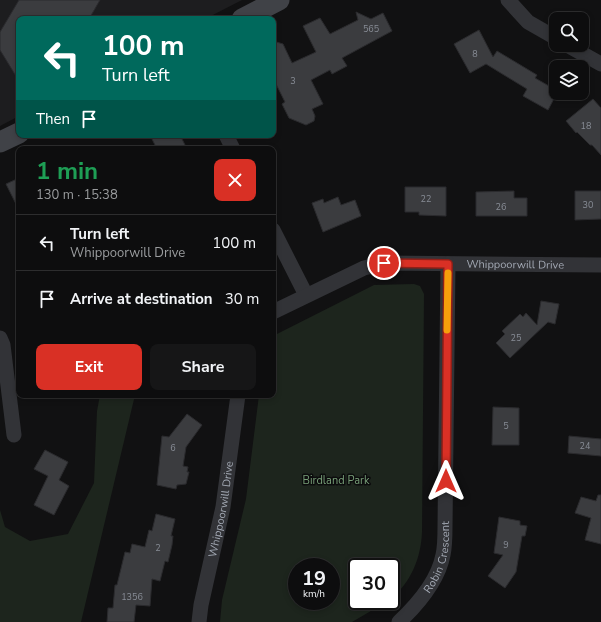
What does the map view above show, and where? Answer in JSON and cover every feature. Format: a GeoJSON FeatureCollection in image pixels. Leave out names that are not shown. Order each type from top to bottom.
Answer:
{"type":"FeatureCollection","features":[{"type":"Feature","properties":{"kind":"street"},"geometry":{"type":"LineString","coordinates":[[248,16],[279,0]]}},
{"type":"Feature","properties":{"kind":"street"},"geometry":{"type":"LineString","coordinates":[[508,0],[528,22],[549,34]]}},
{"type":"Feature","properties":{"kind":"street"},"geometry":{"type":"LineString","coordinates":[[580,52],[601,64]]}},
{"type":"Feature","properties":{"kind":"street"},"geometry":{"type":"LineString","coordinates":[[0,142],[16,134]]}},
{"type":"Feature","properties":{"kind":"street"},"geometry":{"type":"LineString","coordinates":[[276,236],[306,295]]}},
{"type":"Feature","properties":{"kind":"street","name":"Whippoorwill Drive"},"geometry":{"type":"LineString","coordinates":[[276,310],[364,268],[384,263],[601,265]]}},
{"type":"Feature","properties":{"kind":"street","name":"Robin Crescent"},"geometry":{"type":"LineString","coordinates":[[399,622],[417,605],[435,575],[443,557],[445,527],[448,264]]}},
{"type":"Feature","properties":{"kind":"street"},"geometry":{"type":"LineString","coordinates":[[0,338],[3,345],[14,435]]}},
{"type":"Feature","properties":{"kind":"street","name":"Whippoorwill Drive"},"geometry":{"type":"LineString","coordinates":[[200,622],[201,605],[223,507],[238,398]]}},
{"type":"Feature","properties":{"kind":"shaded area"},"geometry":{"type":"Polygon","coordinates":[[[0,0],[242,0],[211,16],[16,16],[16,118],[0,126],[0,0]]]}},
{"type":"Feature","properties":{"kind":"green space","name":"Birdland Park"},"geometry":{"type":"Polygon","coordinates":[[[414,284],[420,286],[424,294],[422,532],[420,551],[414,569],[400,590],[400,558],[348,558],[348,610],[373,610],[352,622],[220,622],[222,600],[246,499],[259,398],[276,398],[276,334],[374,285],[414,284]]]}},
{"type":"Feature","properties":{"kind":"green space"},"geometry":{"type":"Polygon","coordinates":[[[99,398],[134,398],[81,622],[0,622],[0,510],[5,527],[30,541],[68,534],[94,483],[97,411],[99,398]]]}},
{"type":"Feature","properties":{"kind":"building"},"geometry":{"type":"Polygon","coordinates":[[[19,0],[100,0],[91,16],[16,16],[16,76],[0,50],[0,32],[19,0]]]}},
{"type":"Feature","properties":{"kind":"building"},"geometry":{"type":"Polygon","coordinates":[[[356,12],[371,19],[383,13],[392,31],[342,58],[347,66],[332,74],[330,70],[311,80],[323,104],[312,109],[315,116],[314,121],[306,125],[289,118],[282,104],[285,102],[276,84],[276,42],[283,44],[292,63],[316,52],[303,26],[320,18],[330,34],[358,20],[356,12]]]}},
{"type":"Feature","properties":{"kind":"building"},"geometry":{"type":"Polygon","coordinates":[[[479,30],[493,57],[497,51],[537,75],[535,78],[549,86],[549,100],[553,100],[548,110],[523,96],[527,89],[486,64],[470,73],[454,44],[479,30]]]}},
{"type":"Feature","properties":{"kind":"building"},"geometry":{"type":"Polygon","coordinates":[[[593,99],[601,108],[601,155],[592,145],[590,145],[577,132],[576,133],[566,121],[593,99]]]}},
{"type":"Feature","properties":{"kind":"building"},"geometry":{"type":"Polygon","coordinates":[[[152,138],[182,138],[186,146],[156,146],[152,138]]]}},
{"type":"Feature","properties":{"kind":"building"},"geometry":{"type":"Polygon","coordinates":[[[16,179],[16,204],[6,184],[16,179]]]}},
{"type":"Feature","properties":{"kind":"building"},"geometry":{"type":"Polygon","coordinates":[[[405,187],[446,187],[446,216],[419,215],[419,212],[405,212],[405,187]]]}},
{"type":"Feature","properties":{"kind":"building"},"geometry":{"type":"Polygon","coordinates":[[[514,191],[514,198],[527,198],[527,216],[476,216],[476,192],[514,191]]]}},
{"type":"Feature","properties":{"kind":"building"},"geometry":{"type":"Polygon","coordinates":[[[575,191],[601,191],[601,219],[575,220],[575,191]]]}},
{"type":"Feature","properties":{"kind":"building"},"geometry":{"type":"Polygon","coordinates":[[[338,197],[341,205],[355,200],[361,216],[323,232],[312,203],[323,199],[324,203],[338,197]]]}},
{"type":"Feature","properties":{"kind":"building"},"geometry":{"type":"Polygon","coordinates":[[[541,301],[559,304],[555,324],[548,322],[510,358],[496,343],[505,334],[502,331],[520,314],[523,317],[526,313],[537,325],[541,301]]]}},
{"type":"Feature","properties":{"kind":"building"},"geometry":{"type":"Polygon","coordinates":[[[493,407],[519,408],[519,445],[492,445],[493,407]]]}},
{"type":"Feature","properties":{"kind":"building"},"geometry":{"type":"Polygon","coordinates":[[[187,414],[202,425],[186,447],[183,466],[188,467],[187,472],[189,472],[186,484],[177,485],[176,489],[157,485],[162,436],[169,437],[187,414]]]}},
{"type":"Feature","properties":{"kind":"building"},"geometry":{"type":"Polygon","coordinates":[[[569,436],[601,439],[601,456],[568,453],[569,436]]]}},
{"type":"Feature","properties":{"kind":"building"},"geometry":{"type":"Polygon","coordinates":[[[45,450],[68,462],[59,480],[69,486],[54,515],[34,505],[48,476],[34,469],[45,450]]]}},
{"type":"Feature","properties":{"kind":"building"},"geometry":{"type":"Polygon","coordinates":[[[598,495],[601,495],[601,544],[585,540],[591,518],[575,513],[581,497],[596,501],[598,495]]]}},
{"type":"Feature","properties":{"kind":"building"},"geometry":{"type":"Polygon","coordinates":[[[156,514],[175,519],[171,536],[173,536],[172,545],[168,562],[165,561],[160,581],[152,579],[150,606],[136,605],[134,622],[107,622],[108,608],[113,608],[115,585],[117,585],[125,552],[130,553],[132,544],[145,547],[149,530],[152,531],[156,514]]]}},
{"type":"Feature","properties":{"kind":"building"},"geometry":{"type":"Polygon","coordinates":[[[499,517],[520,521],[520,525],[527,526],[525,536],[522,536],[516,572],[505,588],[488,576],[503,555],[494,553],[499,517]]]}},
{"type":"Feature","properties":{"kind":"slow traffic"},"geometry":{"type":"LineString","coordinates":[[447,330],[448,273]]}},
{"type":"Feature","properties":{"kind":"route"},"geometry":{"type":"LineString","coordinates":[[384,263],[448,264],[446,481]]}}]}
